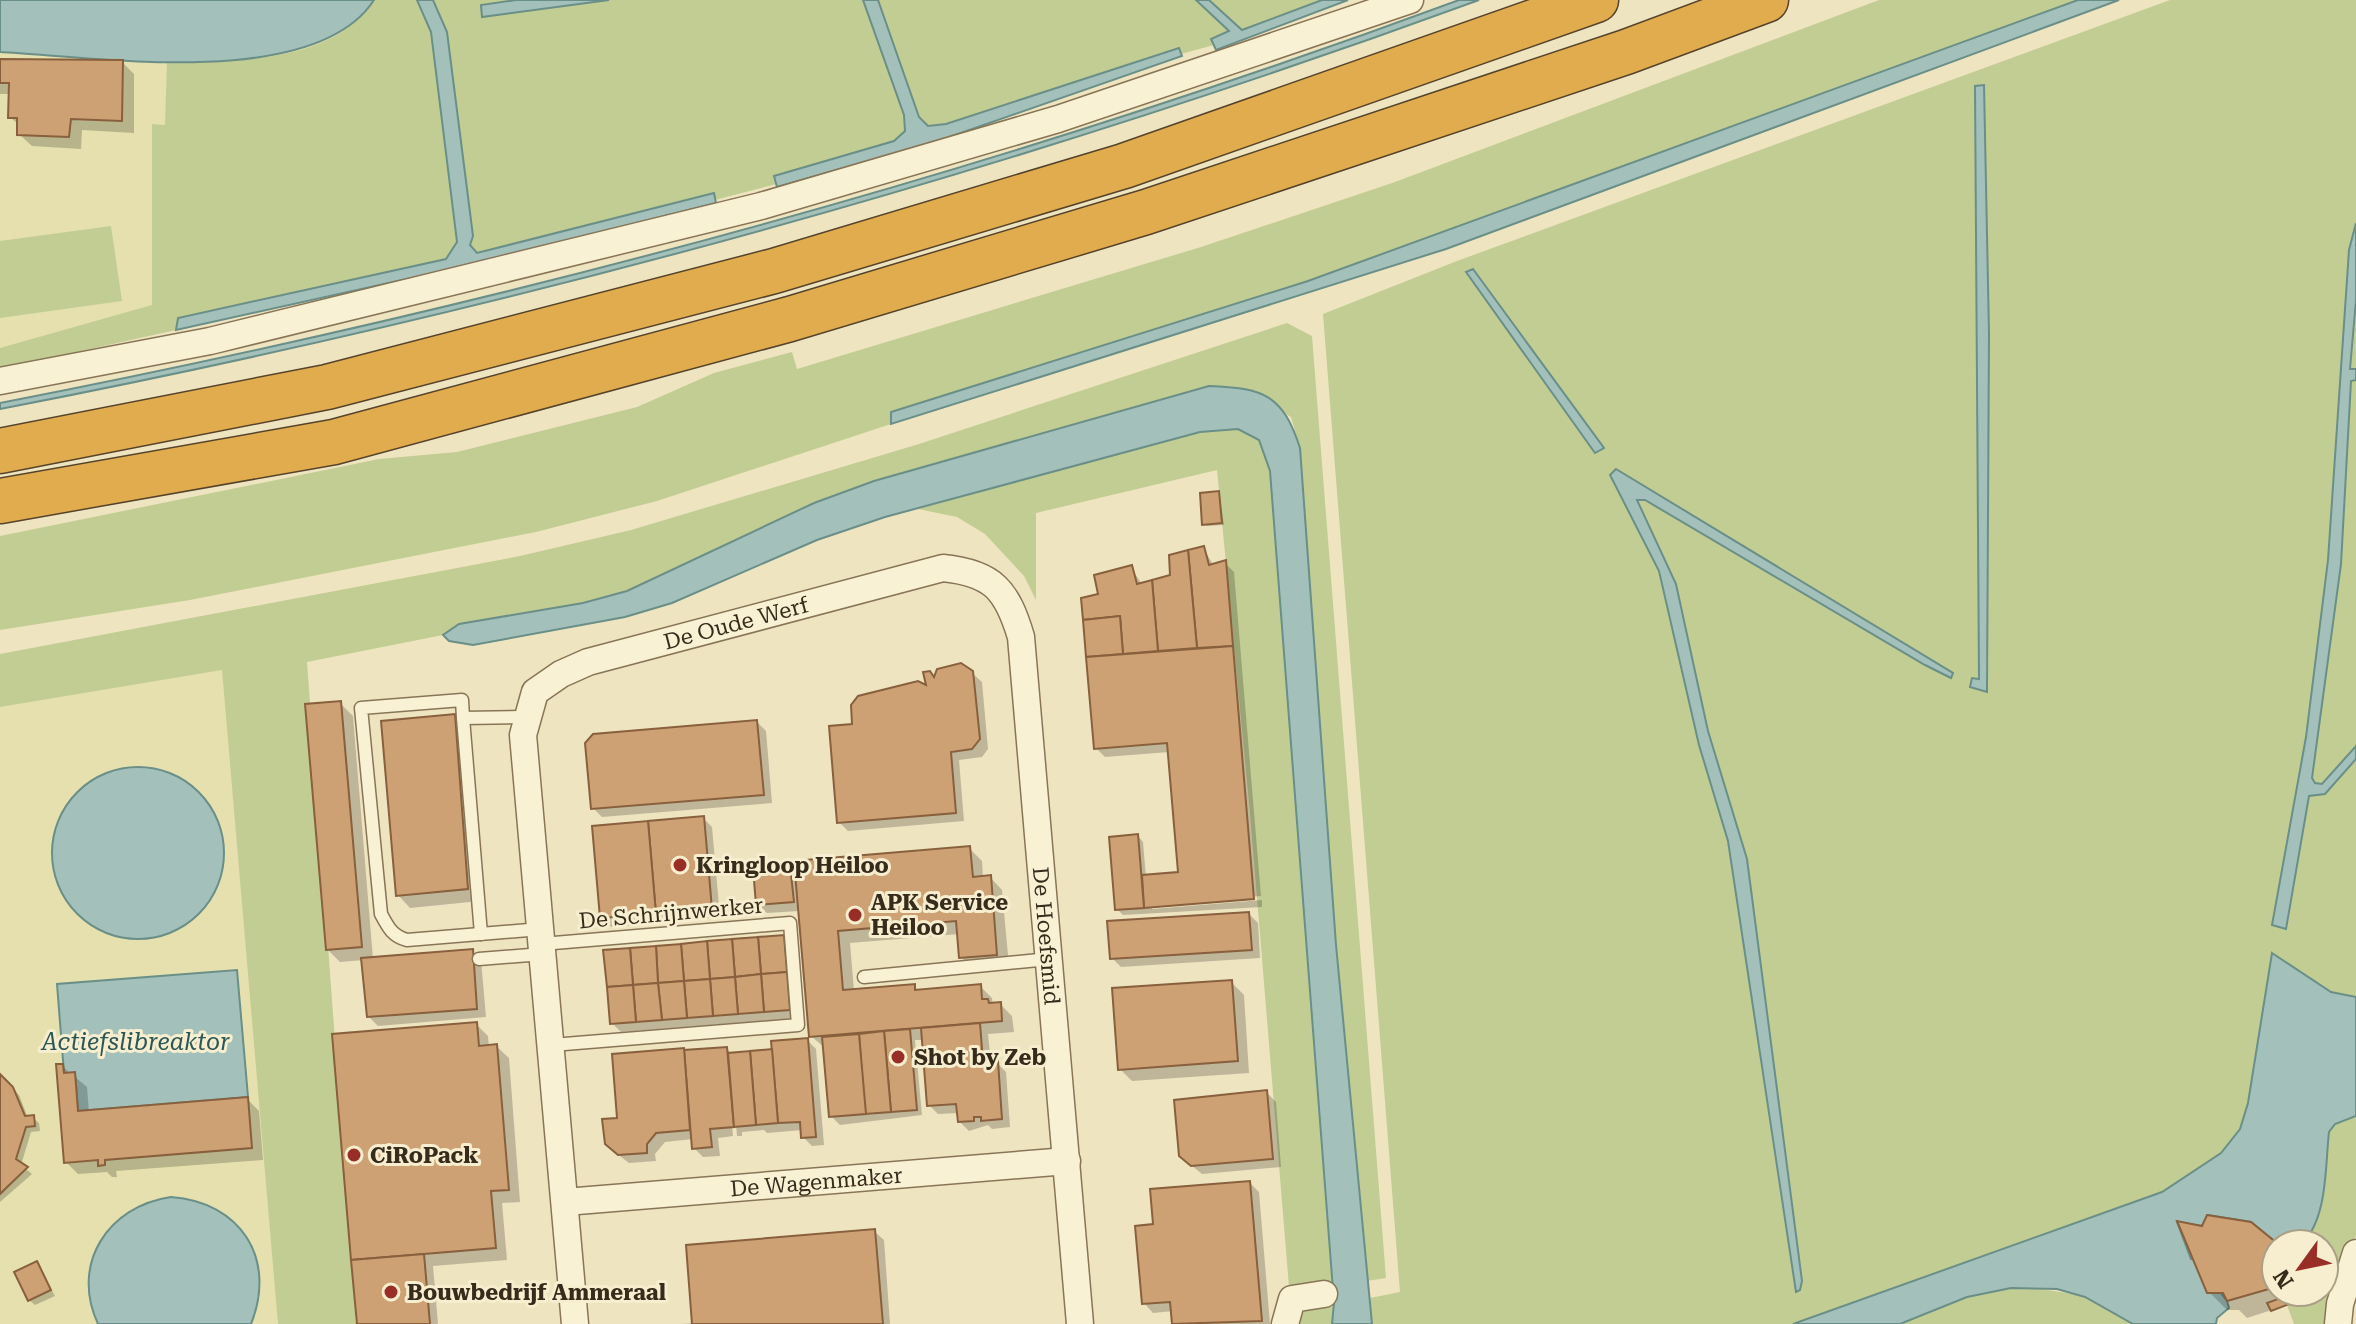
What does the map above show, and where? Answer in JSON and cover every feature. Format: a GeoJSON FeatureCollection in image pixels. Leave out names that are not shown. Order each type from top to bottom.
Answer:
{"type":"FeatureCollection","features":[{"type":"Feature","properties":{"kind":"highway"},"geometry":{"type":"LineString","coordinates":[[0,451],[327,387],[774,271],[1124,166],[1596,0]]}},
{"type":"Feature","properties":{"kind":"highway"},"geometry":{"type":"LineString","coordinates":[[0,501],[334,442],[790,319],[1146,212],[1626,52],[1766,0]]}},
{"type":"Feature","properties":{"kind":"street"},"geometry":{"type":"LineString","coordinates":[[0,381],[210,341],[761,206],[1058,119],[1410,0]]}},
{"type":"Feature","properties":{"kind":"street","name":"De Oude Werf"},"geometry":{"type":"LineString","coordinates":[[525,717],[535,692],[561,674],[588,662],[943,568],[970,571]]}},
{"type":"Feature","properties":{"kind":"street","name":"De Hoefsmid"},"geometry":{"type":"LineString","coordinates":[[970,571],[994,583],[1012,607],[1021,637],[1080,1324]]}},
{"type":"Feature","properties":{"kind":"street"},"geometry":{"type":"LineString","coordinates":[[525,717],[523,735],[575,1324]]}},
{"type":"Feature","properties":{"kind":"street","name":"De Wagenmaker"},"geometry":{"type":"LineString","coordinates":[[565,1202],[1067,1161]]}},
{"type":"Feature","properties":{"kind":"street"},"geometry":{"type":"LineString","coordinates":[[2338,1324],[2340,1304],[2356,1253]]}},
{"type":"Feature","properties":{"kind":"street"},"geometry":{"type":"LineString","coordinates":[[1285,1324],[1292,1299],[1324,1294]]}},
{"type":"Feature","properties":{"kind":"lane"},"geometry":{"type":"LineString","coordinates":[[481,934],[462,700],[361,708],[381,914],[388,928],[396,937],[407,940],[481,934],[542,942]]}},
{"type":"Feature","properties":{"kind":"lane"},"geometry":{"type":"LineString","coordinates":[[463,718],[525,717]]}},
{"type":"Feature","properties":{"kind":"lane","name":"De Schrijnwerker"},"geometry":{"type":"LineString","coordinates":[[542,942],[790,923],[798,1025],[552,1045]]}},
{"type":"Feature","properties":{"kind":"lane"},"geometry":{"type":"LineString","coordinates":[[479,959],[542,942]]}},
{"type":"Feature","properties":{"kind":"lane"},"geometry":{"type":"LineString","coordinates":[[864,977],[1049,959]]}},
{"type":"Feature","properties":{"kind":"shaded area"},"geometry":{"type":"Polygon","coordinates":[[[344,0],[427,0],[469,259],[0,357],[0,28],[344,0]]]}},
{"type":"Feature","properties":{"kind":"shaded area"},"geometry":{"type":"Polygon","coordinates":[[[222,670],[279,1324],[0,1324],[0,704],[222,670]]]}},
{"type":"Feature","properties":{"kind":"green space"},"geometry":{"type":"Polygon","coordinates":[[[374,0],[417,0],[431,32],[457,242],[447,259],[178,318],[176,330],[0,369],[0,348],[152,305],[152,124],[165,125],[167,62],[252,59],[308,48],[334,37],[356,21],[374,0]]]}},
{"type":"Feature","properties":{"kind":"green space"},"geometry":{"type":"Polygon","coordinates":[[[433,0],[516,0],[481,5],[482,17],[610,0],[863,0],[904,115],[905,131],[894,141],[774,177],[776,184],[715,200],[713,193],[477,253],[469,245],[447,32],[433,0]]]}},
{"type":"Feature","properties":{"kind":"green space"},"geometry":{"type":"Polygon","coordinates":[[[878,0],[1196,0],[1230,32],[1212,39],[1214,45],[1181,54],[1179,48],[946,124],[927,126],[919,117],[878,0]]]}},
{"type":"Feature","properties":{"kind":"green space"},"geometry":{"type":"Polygon","coordinates":[[[1209,0],[1322,0],[1242,30],[1209,0]]]}},
{"type":"Feature","properties":{"kind":"green space"},"geometry":{"type":"Polygon","coordinates":[[[1879,0],[2078,0],[1308,281],[891,412],[891,424],[657,501],[536,532],[190,600],[0,630],[0,536],[379,459],[457,452],[637,407],[714,373],[792,352],[797,369],[1201,247],[1395,182],[1879,0]]]}},
{"type":"Feature","properties":{"kind":"green space"},"geometry":{"type":"Polygon","coordinates":[[[2170,0],[2356,0],[2356,997],[2331,992],[2272,953],[2248,1103],[2240,1129],[2221,1153],[2162,1192],[1793,1324],[1372,1324],[1370,1298],[1400,1292],[1323,314],[1457,261],[2170,0]]]}},
{"type":"Feature","properties":{"kind":"green space"},"geometry":{"type":"Polygon","coordinates":[[[111,226],[122,301],[0,318],[0,241],[111,226]]]}},
{"type":"Feature","properties":{"kind":"green space"},"geometry":{"type":"Polygon","coordinates":[[[1287,323],[1312,336],[1386,1278],[1367,1281],[1336,945],[1300,448],[1291,417],[1239,387],[1209,386],[874,481],[814,503],[627,591],[583,603],[459,624],[443,635],[307,662],[356,1324],[278,1324],[222,670],[0,707],[0,654],[520,556],[631,530],[919,444],[1287,323]]]}},
{"type":"Feature","properties":{"kind":"green space"},"geometry":{"type":"Polygon","coordinates":[[[1238,429],[1259,440],[1270,471],[1332,1284],[1289,1287],[1250,813],[1217,470],[1036,513],[1036,600],[1024,576],[985,534],[957,517],[918,509],[1200,432],[1238,429]]]}},
{"type":"Feature","properties":{"kind":"green space"},"geometry":{"type":"Polygon","coordinates":[[[2356,1116],[2356,1235],[2340,1268],[2340,1228],[2306,1228],[2329,1132],[2335,1124],[2356,1116]]]}},
{"type":"Feature","properties":{"kind":"green space"},"geometry":{"type":"Polygon","coordinates":[[[2011,1288],[2075,1295],[2105,1306],[2133,1324],[1900,1324],[1967,1297],[2011,1288]]]}},
{"type":"Feature","properties":{"kind":"green space"},"geometry":{"type":"Polygon","coordinates":[[[1334,1303],[1332,1324],[1294,1324],[1298,1309],[1334,1303]]]}},
{"type":"Feature","properties":{"kind":"green space"},"geometry":{"type":"Polygon","coordinates":[[[2288,1308],[2332,1308],[2329,1324],[2294,1324],[2288,1308]]]}},
{"type":"Feature","properties":{"kind":"water"},"geometry":{"type":"Polygon","coordinates":[[[0,0],[374,0],[345,29],[304,47],[255,58],[145,62],[0,52],[0,0]]]}},
{"type":"Feature","properties":{"kind":"water"},"geometry":{"type":"Polygon","coordinates":[[[417,0],[433,0],[447,32],[473,236],[470,245],[477,253],[714,193],[716,203],[470,265],[176,330],[178,318],[446,259],[457,242],[431,32],[417,0]]]}},
{"type":"Feature","properties":{"kind":"water"},"geometry":{"type":"Polygon","coordinates":[[[516,0],[609,0],[482,17],[481,5],[516,0]]]}},
{"type":"Feature","properties":{"kind":"water"},"geometry":{"type":"Polygon","coordinates":[[[863,0],[878,0],[919,117],[928,126],[946,124],[1179,48],[1182,56],[929,144],[777,187],[774,176],[894,141],[905,131],[904,115],[863,0]]]}},
{"type":"Feature","properties":{"kind":"water"},"geometry":{"type":"Polygon","coordinates":[[[1196,0],[1209,0],[1242,30],[1322,0],[1348,0],[1216,50],[1211,39],[1229,31],[1196,0]]]}},
{"type":"Feature","properties":{"kind":"water"},"geometry":{"type":"Polygon","coordinates":[[[1459,0],[1479,0],[1116,125],[748,234],[376,329],[0,409],[0,403],[370,324],[738,231],[1101,123],[1281,64],[1459,0]]]}},
{"type":"Feature","properties":{"kind":"water"},"geometry":{"type":"Polygon","coordinates":[[[2078,0],[2119,0],[1446,249],[891,424],[891,412],[1308,281],[2078,0]]]}},
{"type":"Feature","properties":{"kind":"water"},"geometry":{"type":"Polygon","coordinates":[[[1984,85],[1989,334],[1987,692],[1970,687],[1972,678],[1979,679],[1975,86],[1984,85]]]}},
{"type":"Feature","properties":{"kind":"water"},"geometry":{"type":"Polygon","coordinates":[[[2356,223],[2356,300],[2350,369],[2356,369],[2356,380],[2351,381],[2341,564],[2312,778],[2315,783],[2322,784],[2356,746],[2356,759],[2325,794],[2309,796],[2286,929],[2272,925],[2306,737],[2328,560],[2349,250],[2356,223]]]}},
{"type":"Feature","properties":{"kind":"water"},"geometry":{"type":"Polygon","coordinates":[[[1473,269],[1604,448],[1595,453],[1466,272],[1473,269]]]}},
{"type":"Feature","properties":{"kind":"water"},"geometry":{"type":"Polygon","coordinates":[[[1209,386],[1244,389],[1269,398],[1286,416],[1300,448],[1336,945],[1372,1324],[1332,1324],[1334,1303],[1270,471],[1259,440],[1238,429],[1200,432],[885,517],[817,540],[672,603],[625,617],[473,645],[449,641],[443,635],[459,624],[583,603],[627,591],[814,503],[874,481],[1209,386]]]}},
{"type":"Feature","properties":{"kind":"water"},"geometry":{"type":"Polygon","coordinates":[[[1616,469],[1953,673],[1951,678],[1925,665],[1645,500],[1637,500],[1676,584],[1708,731],[1747,859],[1802,1281],[1800,1290],[1796,1292],[1728,841],[1699,745],[1659,571],[1610,475],[1616,469]]]}},
{"type":"Feature","properties":{"kind":"water"},"geometry":{"type":"Polygon","coordinates":[[[138,767],[171,773],[199,792],[218,820],[224,853],[218,886],[199,914],[171,933],[138,939],[105,933],[77,914],[58,886],[52,853],[58,820],[77,792],[105,773],[138,767]]]}},
{"type":"Feature","properties":{"kind":"water"},"geometry":{"type":"Polygon","coordinates":[[[2272,953],[2331,992],[2356,997],[2356,1116],[2335,1124],[2329,1132],[2321,1206],[2313,1228],[2260,1229],[2251,1222],[2208,1215],[2202,1226],[2177,1222],[2191,1259],[2194,1258],[2227,1301],[2229,1308],[2217,1318],[2216,1324],[2133,1324],[2085,1297],[2057,1289],[2011,1288],[1967,1297],[1900,1324],[1793,1324],[2162,1192],[2221,1153],[2240,1129],[2248,1103],[2272,953]]]}},
{"type":"Feature","properties":{"kind":"water","name":"Actiefslibreaktor"},"geometry":{"type":"Polygon","coordinates":[[[237,970],[248,1097],[78,1111],[75,1073],[64,1073],[57,984],[237,970]]]}},
{"type":"Feature","properties":{"kind":"water"},"geometry":{"type":"Polygon","coordinates":[[[171,1197],[196,1201],[217,1210],[234,1222],[247,1238],[256,1257],[259,1277],[258,1300],[251,1324],[98,1324],[91,1302],[89,1280],[92,1260],[100,1241],[129,1212],[171,1197]]]}},
{"type":"Feature","properties":{"kind":"building"},"geometry":{"type":"Polygon","coordinates":[[[0,59],[123,60],[122,121],[71,119],[69,137],[17,135],[17,118],[8,118],[9,83],[0,83],[0,59]]]}},
{"type":"Feature","properties":{"kind":"building"},"geometry":{"type":"Polygon","coordinates":[[[1219,491],[1222,523],[1202,525],[1200,493],[1219,491]]]}},
{"type":"Feature","properties":{"kind":"building"},"geometry":{"type":"Polygon","coordinates":[[[1204,546],[1209,565],[1226,560],[1233,646],[1197,648],[1188,550],[1204,546]]]}},
{"type":"Feature","properties":{"kind":"building"},"geometry":{"type":"Polygon","coordinates":[[[1188,550],[1197,648],[1158,651],[1152,580],[1170,575],[1169,555],[1188,550]]]}},
{"type":"Feature","properties":{"kind":"building"},"geometry":{"type":"Polygon","coordinates":[[[1132,565],[1137,584],[1152,580],[1158,651],[1123,654],[1120,616],[1083,620],[1081,598],[1098,594],[1094,575],[1132,565]]]}},
{"type":"Feature","properties":{"kind":"building"},"geometry":{"type":"Polygon","coordinates":[[[1120,616],[1123,654],[1086,657],[1083,620],[1120,616]]]}},
{"type":"Feature","properties":{"kind":"building"},"geometry":{"type":"Polygon","coordinates":[[[1233,646],[1254,899],[1144,908],[1142,875],[1178,872],[1167,743],[1094,749],[1086,657],[1233,646]]]}},
{"type":"Feature","properties":{"kind":"building"},"geometry":{"type":"Polygon","coordinates":[[[961,663],[973,671],[980,739],[972,749],[951,752],[956,813],[837,823],[829,726],[852,724],[851,705],[858,696],[918,681],[926,685],[923,672],[930,671],[934,677],[937,669],[961,663]]]}},
{"type":"Feature","properties":{"kind":"building"},"geometry":{"type":"Polygon","coordinates":[[[341,701],[362,947],[326,950],[305,704],[341,701]]]}},
{"type":"Feature","properties":{"kind":"building"},"geometry":{"type":"Polygon","coordinates":[[[455,714],[468,889],[396,896],[381,721],[455,714]]]}},
{"type":"Feature","properties":{"kind":"building"},"geometry":{"type":"Polygon","coordinates":[[[757,720],[764,795],[591,809],[585,743],[593,734],[757,720]]]}},
{"type":"Feature","properties":{"kind":"building"},"geometry":{"type":"Polygon","coordinates":[[[704,816],[712,909],[656,914],[648,821],[704,816]]]}},
{"type":"Feature","properties":{"kind":"building"},"geometry":{"type":"Polygon","coordinates":[[[648,821],[656,914],[600,918],[592,826],[648,821]]]}},
{"type":"Feature","properties":{"kind":"building"},"geometry":{"type":"Polygon","coordinates":[[[1138,834],[1144,908],[1115,910],[1109,837],[1138,834]]]}},
{"type":"Feature","properties":{"kind":"building"},"geometry":{"type":"Polygon","coordinates":[[[970,846],[973,877],[991,875],[997,955],[959,958],[956,921],[838,931],[843,990],[915,984],[915,990],[981,984],[982,999],[988,999],[989,1003],[1001,1002],[1002,1021],[809,1037],[794,861],[970,846]]]}},
{"type":"Feature","properties":{"kind":"building"},"geometry":{"type":"Polygon","coordinates":[[[790,865],[794,902],[756,905],[753,868],[790,865]]]}},
{"type":"Feature","properties":{"kind":"building"},"geometry":{"type":"Polygon","coordinates":[[[1249,912],[1252,950],[1110,959],[1107,921],[1249,912]]]}},
{"type":"Feature","properties":{"kind":"building"},"geometry":{"type":"Polygon","coordinates":[[[784,935],[787,972],[761,974],[758,937],[784,935]]]}},
{"type":"Feature","properties":{"kind":"building"},"geometry":{"type":"Polygon","coordinates":[[[758,937],[761,974],[735,977],[732,939],[758,937]]]}},
{"type":"Feature","properties":{"kind":"building"},"geometry":{"type":"Polygon","coordinates":[[[732,939],[735,977],[710,979],[707,941],[732,939]]]}},
{"type":"Feature","properties":{"kind":"building"},"geometry":{"type":"Polygon","coordinates":[[[707,941],[710,979],[684,981],[681,944],[707,941]]]}},
{"type":"Feature","properties":{"kind":"building"},"geometry":{"type":"Polygon","coordinates":[[[681,944],[684,981],[658,983],[656,946],[681,944]]]}},
{"type":"Feature","properties":{"kind":"building"},"geometry":{"type":"Polygon","coordinates":[[[656,946],[658,983],[633,985],[630,948],[656,946]]]}},
{"type":"Feature","properties":{"kind":"building"},"geometry":{"type":"Polygon","coordinates":[[[630,948],[633,985],[607,987],[603,950],[630,948]]]}},
{"type":"Feature","properties":{"kind":"building"},"geometry":{"type":"Polygon","coordinates":[[[473,949],[477,1009],[367,1017],[361,958],[473,949]]]}},
{"type":"Feature","properties":{"kind":"building"},"geometry":{"type":"Polygon","coordinates":[[[787,972],[790,1010],[764,1012],[761,974],[787,972]]]}},
{"type":"Feature","properties":{"kind":"building"},"geometry":{"type":"Polygon","coordinates":[[[761,974],[764,1012],[738,1014],[735,977],[761,974]]]}},
{"type":"Feature","properties":{"kind":"building"},"geometry":{"type":"Polygon","coordinates":[[[735,977],[738,1014],[713,1016],[710,979],[735,977]]]}},
{"type":"Feature","properties":{"kind":"building"},"geometry":{"type":"Polygon","coordinates":[[[710,979],[713,1016],[687,1018],[684,981],[710,979]]]}},
{"type":"Feature","properties":{"kind":"building"},"geometry":{"type":"Polygon","coordinates":[[[1232,980],[1238,1061],[1118,1070],[1112,988],[1232,980]]]}},
{"type":"Feature","properties":{"kind":"building"},"geometry":{"type":"Polygon","coordinates":[[[684,981],[687,1018],[662,1020],[658,983],[684,981]]]}},
{"type":"Feature","properties":{"kind":"building"},"geometry":{"type":"Polygon","coordinates":[[[658,983],[662,1020],[636,1022],[633,985],[658,983]]]}},
{"type":"Feature","properties":{"kind":"building"},"geometry":{"type":"Polygon","coordinates":[[[633,985],[636,1022],[610,1024],[607,987],[633,985]]]}},
{"type":"Feature","properties":{"kind":"building"},"geometry":{"type":"Polygon","coordinates":[[[477,1022],[479,1046],[497,1044],[509,1190],[491,1191],[496,1248],[351,1260],[332,1034],[477,1022]]]}},
{"type":"Feature","properties":{"kind":"building"},"geometry":{"type":"Polygon","coordinates":[[[980,1023],[983,1062],[998,1061],[1002,1119],[981,1121],[981,1117],[974,1117],[974,1121],[958,1122],[956,1104],[927,1106],[921,1028],[980,1023]]]}},
{"type":"Feature","properties":{"kind":"building"},"geometry":{"type":"Polygon","coordinates":[[[910,1029],[917,1110],[891,1112],[884,1031],[910,1029]]]}},
{"type":"Feature","properties":{"kind":"building"},"geometry":{"type":"Polygon","coordinates":[[[884,1031],[891,1112],[865,1114],[859,1034],[884,1031]]]}},
{"type":"Feature","properties":{"kind":"building"},"geometry":{"type":"Polygon","coordinates":[[[859,1034],[866,1114],[829,1117],[822,1037],[859,1034]]]}},
{"type":"Feature","properties":{"kind":"building"},"geometry":{"type":"Polygon","coordinates":[[[808,1038],[816,1137],[801,1138],[800,1122],[778,1123],[771,1041],[808,1038]]]}},
{"type":"Feature","properties":{"kind":"building"},"geometry":{"type":"Polygon","coordinates":[[[727,1047],[734,1127],[710,1129],[712,1147],[692,1149],[684,1050],[727,1047]]]}},
{"type":"Feature","properties":{"kind":"building"},"geometry":{"type":"Polygon","coordinates":[[[684,1048],[690,1130],[656,1133],[647,1144],[647,1153],[618,1155],[605,1144],[602,1119],[617,1118],[612,1054],[684,1048]]]}},
{"type":"Feature","properties":{"kind":"building"},"geometry":{"type":"Polygon","coordinates":[[[772,1049],[778,1123],[756,1125],[750,1051],[772,1049]]]}},
{"type":"Feature","properties":{"kind":"building"},"geometry":{"type":"Polygon","coordinates":[[[750,1051],[756,1125],[734,1127],[728,1053],[750,1051]]]}},
{"type":"Feature","properties":{"kind":"building"},"geometry":{"type":"Polygon","coordinates":[[[56,1064],[63,1064],[64,1073],[75,1072],[78,1111],[248,1097],[252,1148],[105,1160],[105,1165],[98,1166],[98,1160],[64,1163],[56,1064]]]}},
{"type":"Feature","properties":{"kind":"building"},"geometry":{"type":"Polygon","coordinates":[[[0,1074],[13,1087],[25,1116],[34,1115],[35,1126],[26,1127],[16,1159],[28,1167],[0,1194],[0,1074]]]}},
{"type":"Feature","properties":{"kind":"building"},"geometry":{"type":"Polygon","coordinates":[[[1267,1090],[1273,1159],[1191,1166],[1179,1156],[1174,1100],[1267,1090]]]}},
{"type":"Feature","properties":{"kind":"building"},"geometry":{"type":"Polygon","coordinates":[[[1250,1181],[1262,1321],[1172,1324],[1170,1302],[1142,1304],[1135,1226],[1153,1224],[1150,1189],[1250,1181]]]}},
{"type":"Feature","properties":{"kind":"building"},"geometry":{"type":"Polygon","coordinates":[[[2207,1215],[2251,1222],[2260,1229],[2260,1292],[2227,1301],[2223,1293],[2207,1293],[2177,1221],[2202,1226],[2207,1215]]]}},
{"type":"Feature","properties":{"kind":"building"},"geometry":{"type":"Polygon","coordinates":[[[875,1229],[883,1324],[692,1324],[686,1245],[875,1229]]]}},
{"type":"Feature","properties":{"kind":"building","name":"Bouwbedrijf Ammeraal"},"geometry":{"type":"Polygon","coordinates":[[[424,1254],[430,1324],[357,1324],[351,1260],[424,1254]]]}},
{"type":"Feature","properties":{"kind":"building"},"geometry":{"type":"Polygon","coordinates":[[[37,1261],[51,1290],[28,1301],[14,1272],[37,1261]]]}},
{"type":"Feature","properties":{"kind":"place","name":"Kringloop Heiloo"},"geometry":{"type":"Point","coordinates":[680,865]}},
{"type":"Feature","properties":{"kind":"place","name":"APK Service Heiloo"},"geometry":{"type":"Point","coordinates":[855,915]}},
{"type":"Feature","properties":{"kind":"place","name":"Shot by Zeb"},"geometry":{"type":"Point","coordinates":[898,1057]}},
{"type":"Feature","properties":{"kind":"place","name":"CiRoPack"},"geometry":{"type":"Point","coordinates":[354,1155]}},
{"type":"Feature","properties":{"kind":"place","name":"Bouwbedrijf Ammeraal"},"geometry":{"type":"Point","coordinates":[391,1292]}}]}
